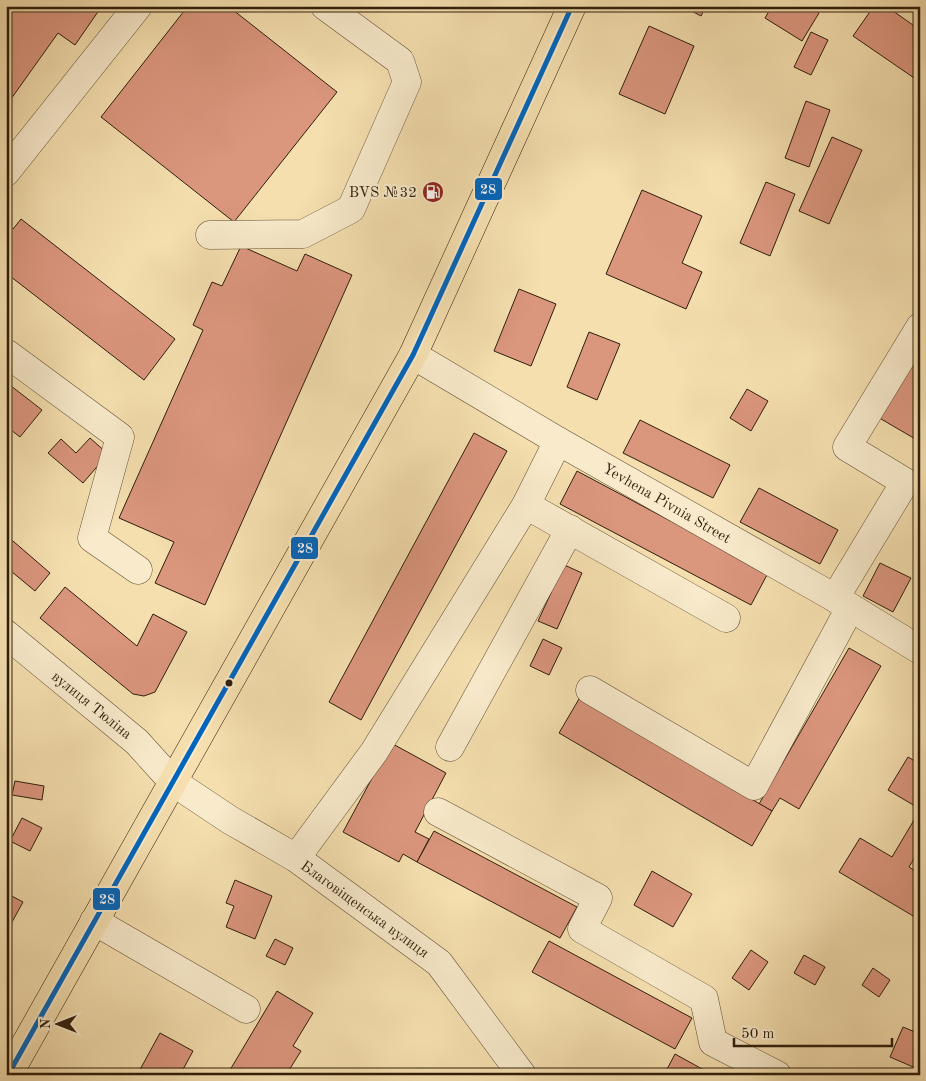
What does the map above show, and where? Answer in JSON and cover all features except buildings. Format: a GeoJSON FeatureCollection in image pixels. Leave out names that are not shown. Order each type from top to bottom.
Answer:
{"type":"FeatureCollection","features":[{"type":"Feature","properties":{"kind":"main road"},"geometry":{"type":"LineString","coordinates":[[8,1075],[413,355],[572,6]]}},
{"type":"Feature","properties":{"kind":"street"},"geometry":{"type":"LineString","coordinates":[[6,172],[138,6]]}},
{"type":"Feature","properties":{"kind":"street"},"geometry":{"type":"LineString","coordinates":[[210,236],[303,234],[351,209],[407,82],[400,61],[325,6]]}},
{"type":"Feature","properties":{"kind":"street"},"geometry":{"type":"LineString","coordinates":[[590,690],[754,786],[843,603],[905,482],[847,447],[920,327]]}},
{"type":"Feature","properties":{"kind":"street"},"geometry":{"type":"LineString","coordinates":[[6,352],[120,437],[92,538],[138,570]]}},
{"type":"Feature","properties":{"kind":"street","name":"Yevhena Pivnia Street"},"geometry":{"type":"LineString","coordinates":[[413,355],[558,441],[843,603],[920,650]]}},
{"type":"Feature","properties":{"kind":"street"},"geometry":{"type":"LineString","coordinates":[[296,858],[374,752],[526,505],[558,441]]}},
{"type":"Feature","properties":{"kind":"street"},"geometry":{"type":"LineString","coordinates":[[526,505],[726,618]]}},
{"type":"Feature","properties":{"kind":"street"},"geometry":{"type":"LineString","coordinates":[[450,747],[570,529]]}},
{"type":"Feature","properties":{"kind":"street","name":"вулиця Тюліна"},"geometry":{"type":"LineString","coordinates":[[6,634],[137,742],[173,782]]}},
{"type":"Feature","properties":{"kind":"street","name":"Благовіщенська вулиця"},"geometry":{"type":"LineString","coordinates":[[173,782],[230,820],[296,858],[439,963],[522,1075]]}},
{"type":"Feature","properties":{"kind":"street"},"geometry":{"type":"LineString","coordinates":[[438,812],[598,898],[582,929],[704,999],[713,1042],[777,1075]]}},
{"type":"Feature","properties":{"kind":"street"},"geometry":{"type":"LineString","coordinates":[[94,922],[246,1009]]}},
{"type":"Feature","properties":{"kind":"transit line","name":"28"},"geometry":{"type":"LineString","coordinates":[[8,1075],[413,355],[572,6]]}},
{"type":"Feature","properties":{"kind":"place","name":"BVS №32"},"geometry":{"type":"Point","coordinates":[433,192]}}]}
